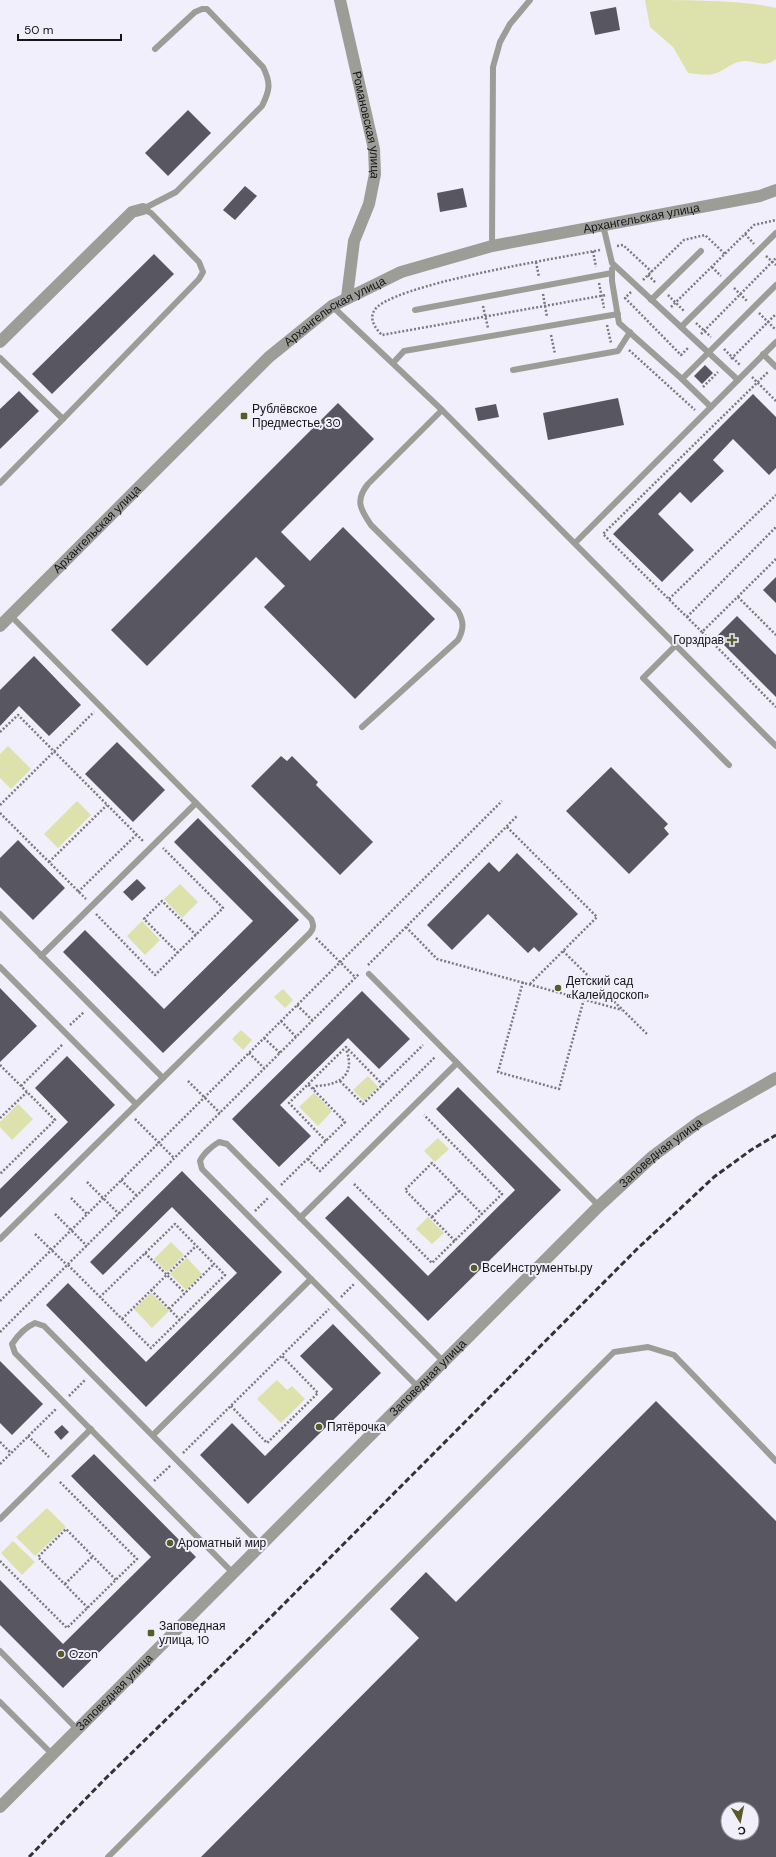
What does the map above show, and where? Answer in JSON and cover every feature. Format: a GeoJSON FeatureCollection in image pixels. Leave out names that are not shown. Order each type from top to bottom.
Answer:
{"type":"FeatureCollection","features":[{"type":"Feature","properties":{"kind":"street","name":"Романовская улица"},"geometry":{"type":"LineString","coordinates":[[340,0],[374,149],[375,174],[369,204],[354,241],[347,297]]}},
{"type":"Feature","properties":{"kind":"street","name":"Архангельская улица"},"geometry":{"type":"LineString","coordinates":[[0,626],[268,357],[332,306],[347,297],[401,272],[492,246],[760,196],[776,190]]}},
{"type":"Feature","properties":{"kind":"street"},"geometry":{"type":"LineString","coordinates":[[0,342],[132,212],[143,209]]}},
{"type":"Feature","properties":{"kind":"street","name":"Заповедная улица"},"geometry":{"type":"LineString","coordinates":[[1,1804],[599,1206],[652,1156],[699,1122],[776,1078]]}},
{"type":"Feature","properties":{"kind":"lane"},"geometry":{"type":"LineString","coordinates":[[492,246],[493,67],[500,42],[510,24],[530,0]]}},
{"type":"Feature","properties":{"kind":"lane"},"geometry":{"type":"LineString","coordinates":[[143,209],[176,192],[262,106],[269,93],[268,79],[263,67],[207,10],[202,9],[195,12],[155,49]]}},
{"type":"Feature","properties":{"kind":"lane"},"geometry":{"type":"LineString","coordinates":[[0,483],[199,279],[203,272],[199,262],[151,214],[143,209]]}},
{"type":"Feature","properties":{"kind":"lane"},"geometry":{"type":"LineString","coordinates":[[603,225],[612,263],[612,281],[619,323],[711,407]]}},
{"type":"Feature","properties":{"kind":"lane"},"geometry":{"type":"LineString","coordinates":[[681,327],[776,233]]}},
{"type":"Feature","properties":{"kind":"lane"},"geometry":{"type":"LineString","coordinates":[[651,300],[701,251]]}},
{"type":"Feature","properties":{"kind":"lane"},"geometry":{"type":"LineString","coordinates":[[612,263],[738,380]]}},
{"type":"Feature","properties":{"kind":"lane"},"geometry":{"type":"LineString","coordinates":[[415,310],[612,273]]}},
{"type":"Feature","properties":{"kind":"lane"},"geometry":{"type":"LineString","coordinates":[[682,379],[776,285]]}},
{"type":"Feature","properties":{"kind":"lane"},"geometry":{"type":"LineString","coordinates":[[332,306],[442,410],[776,746]]}},
{"type":"Feature","properties":{"kind":"lane"},"geometry":{"type":"LineString","coordinates":[[393,363],[404,351],[618,314]]}},
{"type":"Feature","properties":{"kind":"lane"},"geometry":{"type":"LineString","coordinates":[[513,370],[618,351],[630,332]]}},
{"type":"Feature","properties":{"kind":"lane"},"geometry":{"type":"LineString","coordinates":[[575,543],[776,342]]}},
{"type":"Feature","properties":{"kind":"lane"},"geometry":{"type":"LineString","coordinates":[[763,354],[775,367]]}},
{"type":"Feature","properties":{"kind":"lane"},"geometry":{"type":"LineString","coordinates":[[0,358],[63,419]]}},
{"type":"Feature","properties":{"kind":"lane"},"geometry":{"type":"LineString","coordinates":[[362,727],[458,640],[463,630],[462,620],[458,611],[371,525],[360,504],[361,493],[368,484],[442,410]]}},
{"type":"Feature","properties":{"kind":"lane"},"geometry":{"type":"LineString","coordinates":[[0,1239],[310,933],[314,924],[311,919],[10,616]]}},
{"type":"Feature","properties":{"kind":"lane"},"geometry":{"type":"LineString","coordinates":[[676,645],[643,678],[729,765]]}},
{"type":"Feature","properties":{"kind":"lane"},"geometry":{"type":"LineString","coordinates":[[42,956],[196,803]]}},
{"type":"Feature","properties":{"kind":"lane"},"geometry":{"type":"LineString","coordinates":[[0,914],[163,1078]]}},
{"type":"Feature","properties":{"kind":"lane"},"geometry":{"type":"LineString","coordinates":[[0,966],[136,1104]]}},
{"type":"Feature","properties":{"kind":"lane"},"geometry":{"type":"LineString","coordinates":[[367,971],[599,1206]]}},
{"type":"Feature","properties":{"kind":"lane"},"geometry":{"type":"LineString","coordinates":[[300,1218],[457,1063]]}},
{"type":"Feature","properties":{"kind":"lane"},"geometry":{"type":"LineString","coordinates":[[418,1387],[202,1169],[200,1161],[211,1148],[219,1142],[227,1144],[444,1362]]}},
{"type":"Feature","properties":{"kind":"lane"},"geometry":{"type":"LineString","coordinates":[[153,1435],[311,1279]]}},
{"type":"Feature","properties":{"kind":"lane"},"geometry":{"type":"LineString","coordinates":[[233,1573],[15,1353],[12,1344],[29,1326],[35,1323],[44,1326],[261,1545]]}},
{"type":"Feature","properties":{"kind":"lane"},"geometry":{"type":"LineString","coordinates":[[108,1857],[614,1352],[648,1347],[674,1355],[776,1461]]}},
{"type":"Feature","properties":{"kind":"lane"},"geometry":{"type":"LineString","coordinates":[[0,1519],[91,1429]]}},
{"type":"Feature","properties":{"kind":"lane"},"geometry":{"type":"LineString","coordinates":[[0,1652],[77,1729]]}},
{"type":"Feature","properties":{"kind":"lane"},"geometry":{"type":"LineString","coordinates":[[0,1702],[52,1754]]}},
{"type":"Feature","properties":{"kind":"path"},"geometry":{"type":"LineString","coordinates":[[666,313],[726,255],[754,225],[776,220]]}},
{"type":"Feature","properties":{"kind":"path"},"geometry":{"type":"LineString","coordinates":[[593,251],[612,352]]}},
{"type":"Feature","properties":{"kind":"path"},"geometry":{"type":"LineString","coordinates":[[681,355],[739,294],[776,258]]}},
{"type":"Feature","properties":{"kind":"path"},"geometry":{"type":"LineString","coordinates":[[536,262],[556,362]]}},
{"type":"Feature","properties":{"kind":"path"},"geometry":{"type":"LineString","coordinates":[[712,267],[776,330]]}},
{"type":"Feature","properties":{"kind":"path"},"geometry":{"type":"LineString","coordinates":[[648,275],[776,401]]}},
{"type":"Feature","properties":{"kind":"path"},"geometry":{"type":"LineString","coordinates":[[481,297],[489,336]]}},
{"type":"Feature","properties":{"kind":"path"},"geometry":{"type":"LineString","coordinates":[[687,402],[776,314]]}},
{"type":"Feature","properties":{"kind":"path"},"geometry":{"type":"LineString","coordinates":[[622,343],[687,402],[712,427]]}},
{"type":"Feature","properties":{"kind":"path"},"geometry":{"type":"LineString","coordinates":[[775,367],[603,534],[776,707]]}},
{"type":"Feature","properties":{"kind":"path"},"geometry":{"type":"LineString","coordinates":[[669,599],[776,495]]}},
{"type":"Feature","properties":{"kind":"path"},"geometry":{"type":"LineString","coordinates":[[687,617],[776,528]]}},
{"type":"Feature","properties":{"kind":"path"},"geometry":{"type":"LineString","coordinates":[[702,632],[776,559]]}},
{"type":"Feature","properties":{"kind":"path"},"geometry":{"type":"LineString","coordinates":[[738,597],[776,635]]}},
{"type":"Feature","properties":{"kind":"path"},"geometry":{"type":"LineString","coordinates":[[0,732],[18,715],[128,826]]}},
{"type":"Feature","properties":{"kind":"path"},"geometry":{"type":"LineString","coordinates":[[0,805],[90,716]]}},
{"type":"Feature","properties":{"kind":"path"},"geometry":{"type":"LineString","coordinates":[[0,1301],[502,801]]}},
{"type":"Feature","properties":{"kind":"path"},"geometry":{"type":"LineString","coordinates":[[48,862],[107,805]]}},
{"type":"Feature","properties":{"kind":"path"},"geometry":{"type":"LineString","coordinates":[[0,813],[70,884]]}},
{"type":"Feature","properties":{"kind":"path"},"geometry":{"type":"LineString","coordinates":[[367,971],[406,927],[517,816]]}},
{"type":"Feature","properties":{"kind":"path"},"geometry":{"type":"LineString","coordinates":[[507,827],[597,917],[530,984]]}},
{"type":"Feature","properties":{"kind":"path"},"geometry":{"type":"LineString","coordinates":[[78,892],[136,835]]}},
{"type":"Feature","properties":{"kind":"path"},"geometry":{"type":"LineString","coordinates":[[109,929],[155,975],[178,953],[223,908],[177,862]]}},
{"type":"Feature","properties":{"kind":"path"},"geometry":{"type":"LineString","coordinates":[[178,953],[144,919],[162,901],[196,935]]}},
{"type":"Feature","properties":{"kind":"path"},"geometry":{"type":"LineString","coordinates":[[406,927],[437,958],[622,1010]]}},
{"type":"Feature","properties":{"kind":"path"},"geometry":{"type":"LineString","coordinates":[[310,933],[356,978]]}},
{"type":"Feature","properties":{"kind":"path"},"geometry":{"type":"LineString","coordinates":[[563,951],[647,1034]]}},
{"type":"Feature","properties":{"kind":"path"},"geometry":{"type":"LineString","coordinates":[[0,1332],[360,973]]}},
{"type":"Feature","properties":{"kind":"path"},"geometry":{"type":"LineString","coordinates":[[523,982],[498,1072],[559,1089],[584,999]]}},
{"type":"Feature","properties":{"kind":"path"},"geometry":{"type":"LineString","coordinates":[[297,1005],[312,1020]]}},
{"type":"Feature","properties":{"kind":"path"},"geometry":{"type":"LineString","coordinates":[[281,1021],[296,1036]]}},
{"type":"Feature","properties":{"kind":"path"},"geometry":{"type":"LineString","coordinates":[[264,1038],[280,1053]]}},
{"type":"Feature","properties":{"kind":"path"},"geometry":{"type":"LineString","coordinates":[[340,1081],[363,1104],[423,1045]]}},
{"type":"Feature","properties":{"kind":"path"},"geometry":{"type":"LineString","coordinates":[[346,1047],[383,1085]]}},
{"type":"Feature","properties":{"kind":"path"},"geometry":{"type":"LineString","coordinates":[[313,1089],[316,1086],[326,1086],[340,1081],[349,1069],[350,1062],[346,1047]]}},
{"type":"Feature","properties":{"kind":"path"},"geometry":{"type":"LineString","coordinates":[[326,1141],[289,1103],[346,1047]]}},
{"type":"Feature","properties":{"kind":"path"},"geometry":{"type":"LineString","coordinates":[[21,1086],[57,1050]]}},
{"type":"Feature","properties":{"kind":"path"},"geometry":{"type":"LineString","coordinates":[[249,1053],[264,1068]]}},
{"type":"Feature","properties":{"kind":"path"},"geometry":{"type":"LineString","coordinates":[[308,1159],[320,1171],[435,1057]]}},
{"type":"Feature","properties":{"kind":"path"},"geometry":{"type":"LineString","coordinates":[[0,1065],[55,1120],[0,1174]]}},
{"type":"Feature","properties":{"kind":"path"},"geometry":{"type":"LineString","coordinates":[[188,1081],[220,1113]]}},
{"type":"Feature","properties":{"kind":"path"},"geometry":{"type":"LineString","coordinates":[[249,1217],[346,1122],[308,1084]]}},
{"type":"Feature","properties":{"kind":"path"},"geometry":{"type":"LineString","coordinates":[[0,1118],[27,1092]]}},
{"type":"Feature","properties":{"kind":"path"},"geometry":{"type":"LineString","coordinates":[[128,1112],[174,1158]]}},
{"type":"Feature","properties":{"kind":"path"},"geometry":{"type":"LineString","coordinates":[[354,1184],[432,1263],[455,1241],[502,1194],[424,1115]]}},
{"type":"Feature","properties":{"kind":"path"},"geometry":{"type":"LineString","coordinates":[[455,1241],[405,1190],[432,1163],[482,1214]]}},
{"type":"Feature","properties":{"kind":"path"},"geometry":{"type":"LineString","coordinates":[[122,1180],[137,1196]]}},
{"type":"Feature","properties":{"kind":"path"},"geometry":{"type":"LineString","coordinates":[[87,1182],[119,1214]]}},
{"type":"Feature","properties":{"kind":"path"},"geometry":{"type":"LineString","coordinates":[[432,1217],[459,1191]]}},
{"type":"Feature","properties":{"kind":"path"},"geometry":{"type":"LineString","coordinates":[[71,1198],[87,1214]]}},
{"type":"Feature","properties":{"kind":"path"},"geometry":{"type":"LineString","coordinates":[[55,1214],[87,1246]]}},
{"type":"Feature","properties":{"kind":"path"},"geometry":{"type":"LineString","coordinates":[[35,1234],[151,1348],[225,1275],[174,1224],[100,1297]]}},
{"type":"Feature","properties":{"kind":"path"},"geometry":{"type":"LineString","coordinates":[[122,1319],[196,1246]]}},
{"type":"Feature","properties":{"kind":"path"},"geometry":{"type":"LineString","coordinates":[[145,1253],[185,1292]]}},
{"type":"Feature","properties":{"kind":"path"},"geometry":{"type":"LineString","coordinates":[[169,1309],[214,1264]]}},
{"type":"Feature","properties":{"kind":"path"},"geometry":{"type":"LineString","coordinates":[[148,1487],[360,1278]]}},
{"type":"Feature","properties":{"kind":"path"},"geometry":{"type":"LineString","coordinates":[[151,1290],[180,1320]]}},
{"type":"Feature","properties":{"kind":"path"},"geometry":{"type":"LineString","coordinates":[[230,1406],[267,1443],[318,1393],[282,1356]]}},
{"type":"Feature","properties":{"kind":"path"},"geometry":{"type":"LineString","coordinates":[[28,1436],[56,1464]]}},
{"type":"Feature","properties":{"kind":"path"},"geometry":{"type":"LineString","coordinates":[[0,1442],[11,1453]]}},
{"type":"Feature","properties":{"kind":"path"},"geometry":{"type":"LineString","coordinates":[[0,1464],[23,1442]]}},
{"type":"Feature","properties":{"kind":"path"},"geometry":{"type":"LineString","coordinates":[[0,1561],[67,1628],[137,1560],[59,1481]]}},
{"type":"Feature","properties":{"kind":"path"},"geometry":{"type":"LineString","coordinates":[[88,1608],[38,1557],[66,1529],[116,1580]]}},
{"type":"Feature","properties":{"kind":"path"},"geometry":{"type":"LineString","coordinates":[[65,1584],[92,1556]]}},
{"type":"Feature","properties":{"kind":"green space"},"geometry":{"type":"Polygon","coordinates":[[[645,0],[694,0],[748,3],[776,8],[776,59],[772,62],[764,64],[744,61],[733,64],[715,74],[704,75],[688,73],[673,47],[650,27],[645,0]]]}},
{"type":"Feature","properties":{"kind":"green space"},"geometry":{"type":"Polygon","coordinates":[[[8,746],[31,769],[11,789],[0,778],[0,754],[8,746]]]}},
{"type":"Feature","properties":{"kind":"green space"},"geometry":{"type":"Polygon","coordinates":[[[77,801],[91,815],[58,848],[44,834],[77,801]]]}},
{"type":"Feature","properties":{"kind":"green space"},"geometry":{"type":"Polygon","coordinates":[[[180,884],[198,902],[182,918],[164,899],[180,884]]]}},
{"type":"Feature","properties":{"kind":"green space"},"geometry":{"type":"Polygon","coordinates":[[[142,921],[160,940],[145,955],[127,936],[142,921]]]}},
{"type":"Feature","properties":{"kind":"green space"},"geometry":{"type":"Polygon","coordinates":[[[283,989],[293,1000],[285,1008],[274,997],[283,989]]]}},
{"type":"Feature","properties":{"kind":"green space"},"geometry":{"type":"Polygon","coordinates":[[[241,1030],[252,1040],[243,1050],[232,1039],[241,1030]]]}},
{"type":"Feature","properties":{"kind":"green space"},"geometry":{"type":"Polygon","coordinates":[[[368,1076],[378,1087],[364,1101],[353,1090],[368,1076]]]}},
{"type":"Feature","properties":{"kind":"green space"},"geometry":{"type":"Polygon","coordinates":[[[314,1093],[332,1111],[318,1126],[299,1107],[314,1093]]]}},
{"type":"Feature","properties":{"kind":"green space"},"geometry":{"type":"Polygon","coordinates":[[[18,1104],[33,1119],[12,1140],[0,1127],[0,1122],[18,1104]]]}},
{"type":"Feature","properties":{"kind":"green space"},"geometry":{"type":"Polygon","coordinates":[[[438,1138],[449,1149],[435,1162],[424,1151],[438,1138]]]}},
{"type":"Feature","properties":{"kind":"green space"},"geometry":{"type":"Polygon","coordinates":[[[428,1217],[444,1233],[432,1244],[416,1229],[428,1217]]]}},
{"type":"Feature","properties":{"kind":"green space"},"geometry":{"type":"Polygon","coordinates":[[[171,1242],[184,1255],[167,1272],[154,1259],[171,1242]]]}},
{"type":"Feature","properties":{"kind":"green space"},"geometry":{"type":"Polygon","coordinates":[[[187,1258],[202,1274],[186,1290],[170,1274],[187,1258]]]}},
{"type":"Feature","properties":{"kind":"green space"},"geometry":{"type":"Polygon","coordinates":[[[151,1293],[169,1311],[152,1328],[134,1309],[151,1293]]]}},
{"type":"Feature","properties":{"kind":"green space"},"geometry":{"type":"Polygon","coordinates":[[[277,1380],[287,1390],[292,1386],[305,1399],[281,1423],[257,1399],[277,1380]]]}},
{"type":"Feature","properties":{"kind":"green space"},"geometry":{"type":"Polygon","coordinates":[[[47,1508],[66,1527],[35,1556],[16,1537],[47,1508]]]}},
{"type":"Feature","properties":{"kind":"green space"},"geometry":{"type":"Polygon","coordinates":[[[13,1541],[35,1562],[22,1575],[1,1553],[13,1541]]]}},
{"type":"Feature","properties":{"kind":"building"},"geometry":{"type":"Polygon","coordinates":[[[616,7],[620,30],[595,35],[590,12],[616,7]]]}},
{"type":"Feature","properties":{"kind":"building"},"geometry":{"type":"Polygon","coordinates":[[[188,110],[211,133],[168,176],[145,153],[188,110]]]}},
{"type":"Feature","properties":{"kind":"building"},"geometry":{"type":"Polygon","coordinates":[[[245,186],[257,196],[235,220],[223,210],[245,186]]]}},
{"type":"Feature","properties":{"kind":"building"},"geometry":{"type":"Polygon","coordinates":[[[463,188],[467,207],[440,212],[437,193],[463,188]]]}},
{"type":"Feature","properties":{"kind":"building"},"geometry":{"type":"Polygon","coordinates":[[[154,254],[174,274],[52,394],[32,374],[154,254]]]}},
{"type":"Feature","properties":{"kind":"building"},"geometry":{"type":"Polygon","coordinates":[[[705,365],[713,373],[702,384],[694,376],[705,365]]]}},
{"type":"Feature","properties":{"kind":"building"},"geometry":{"type":"Polygon","coordinates":[[[19,391],[39,411],[0,449],[0,409],[19,391]]]}},
{"type":"Feature","properties":{"kind":"building"},"geometry":{"type":"Polygon","coordinates":[[[753,394],[776,417],[776,468],[769,475],[733,439],[713,460],[724,471],[691,503],[680,492],[658,514],[694,550],[662,582],[613,534],[753,394]]]}},
{"type":"Feature","properties":{"kind":"building"},"geometry":{"type":"Polygon","coordinates":[[[618,398],[624,425],[548,440],[543,413],[618,398]]]}},
{"type":"Feature","properties":{"kind":"building"},"geometry":{"type":"Polygon","coordinates":[[[338,403],[374,439],[281,532],[310,561],[343,527],[435,619],[355,699],[264,607],[285,586],[256,557],[147,666],[111,630],[338,403]]]}},
{"type":"Feature","properties":{"kind":"building"},"geometry":{"type":"Polygon","coordinates":[[[496,404],[499,417],[478,421],[475,408],[496,404]]]}},
{"type":"Feature","properties":{"kind":"building"},"geometry":{"type":"Polygon","coordinates":[[[776,577],[776,603],[763,590],[776,577]]]}},
{"type":"Feature","properties":{"kind":"building"},"geometry":{"type":"Polygon","coordinates":[[[737,616],[776,655],[776,697],[716,637],[737,616]]]}},
{"type":"Feature","properties":{"kind":"building"},"geometry":{"type":"Polygon","coordinates":[[[34,656],[81,705],[49,736],[19,706],[0,726],[0,690],[34,656]]]}},
{"type":"Feature","properties":{"kind":"building"},"geometry":{"type":"Polygon","coordinates":[[[117,742],[165,790],[133,822],[85,774],[117,742]]]}},
{"type":"Feature","properties":{"kind":"building"},"geometry":{"type":"Polygon","coordinates":[[[281,756],[287,761],[292,756],[318,782],[316,785],[373,842],[340,875],[251,786],[281,756]]]}},
{"type":"Feature","properties":{"kind":"building"},"geometry":{"type":"Polygon","coordinates":[[[611,767],[668,824],[664,828],[669,834],[629,874],[566,811],[611,767]]]}},
{"type":"Feature","properties":{"kind":"building"},"geometry":{"type":"Polygon","coordinates":[[[198,818],[299,920],[163,1053],[63,952],[85,930],[164,1009],[253,921],[174,842],[198,818]]]}},
{"type":"Feature","properties":{"kind":"building"},"geometry":{"type":"Polygon","coordinates":[[[18,840],[65,888],[33,920],[0,887],[0,858],[18,840]]]}},
{"type":"Feature","properties":{"kind":"building"},"geometry":{"type":"Polygon","coordinates":[[[517,853],[578,914],[539,952],[534,947],[528,953],[488,914],[452,950],[427,925],[489,862],[499,872],[517,853]]]}},
{"type":"Feature","properties":{"kind":"building"},"geometry":{"type":"Polygon","coordinates":[[[137,879],[146,888],[132,901],[123,892],[137,879]]]}},
{"type":"Feature","properties":{"kind":"building"},"geometry":{"type":"Polygon","coordinates":[[[0,988],[37,1026],[0,1062],[0,988]]]}},
{"type":"Feature","properties":{"kind":"building"},"geometry":{"type":"Polygon","coordinates":[[[362,991],[410,1039],[379,1069],[348,1038],[280,1105],[311,1136],[279,1167],[232,1119],[362,991]]]}},
{"type":"Feature","properties":{"kind":"building"},"geometry":{"type":"Polygon","coordinates":[[[67,1056],[115,1105],[0,1218],[0,1189],[68,1122],[35,1088],[67,1056]]]}},
{"type":"Feature","properties":{"kind":"building"},"geometry":{"type":"Polygon","coordinates":[[[458,1087],[561,1190],[428,1321],[325,1218],[348,1196],[428,1276],[515,1190],[436,1109],[458,1087]]]}},
{"type":"Feature","properties":{"kind":"building"},"geometry":{"type":"Polygon","coordinates":[[[182,1171],[282,1272],[146,1407],[46,1305],[68,1283],[146,1362],[237,1273],[172,1207],[103,1275],[90,1262],[182,1171]]]}},
{"type":"Feature","properties":{"kind":"building"},"geometry":{"type":"Polygon","coordinates":[[[333,1324],[381,1373],[248,1504],[200,1455],[232,1423],[265,1456],[333,1389],[300,1356],[333,1324]]]}},
{"type":"Feature","properties":{"kind":"building"},"geometry":{"type":"Polygon","coordinates":[[[0,1361],[43,1404],[12,1435],[0,1423],[0,1361]]]}},
{"type":"Feature","properties":{"kind":"building"},"geometry":{"type":"Polygon","coordinates":[[[656,1401],[776,1521],[776,1857],[201,1857],[419,1638],[390,1609],[426,1572],[456,1602],[656,1401]]]}},
{"type":"Feature","properties":{"kind":"building"},"geometry":{"type":"Polygon","coordinates":[[[62,1425],[69,1432],[61,1440],[54,1432],[62,1425]]]}},
{"type":"Feature","properties":{"kind":"building"},"geometry":{"type":"Polygon","coordinates":[[[94,1454],[196,1557],[63,1688],[0,1625],[0,1580],[63,1644],[151,1557],[71,1476],[94,1454]]]}},
{"type":"Feature","properties":{"kind":"railway"},"geometry":{"type":"LineString","coordinates":[[29,1857],[105,1779],[264,1624],[637,1249],[714,1177],[751,1150],[776,1135]]}},
{"type":"Feature","properties":{"kind":"place","name":"Рублёвское Предместье, 30"},"geometry":{"type":"Point","coordinates":[244,416]}},
{"type":"Feature","properties":{"kind":"place","name":"Горздрав"},"geometry":{"type":"Point","coordinates":[732,640]}},
{"type":"Feature","properties":{"kind":"place","name":"Детский сад «Калейдоскоп»"},"geometry":{"type":"Point","coordinates":[558,988]}},
{"type":"Feature","properties":{"kind":"place","name":"ВсеИнструменты.ру"},"geometry":{"type":"Point","coordinates":[474,1268]}},
{"type":"Feature","properties":{"kind":"place","name":"Пятёрочка"},"geometry":{"type":"Point","coordinates":[319,1427]}},
{"type":"Feature","properties":{"kind":"place","name":"Ароматный мир"},"geometry":{"type":"Point","coordinates":[170,1543]}},
{"type":"Feature","properties":{"kind":"place","name":"Заповедная улица, 10"},"geometry":{"type":"Point","coordinates":[151,1633]}},
{"type":"Feature","properties":{"kind":"place","name":"Ozon"},"geometry":{"type":"Point","coordinates":[61,1654]}}]}
